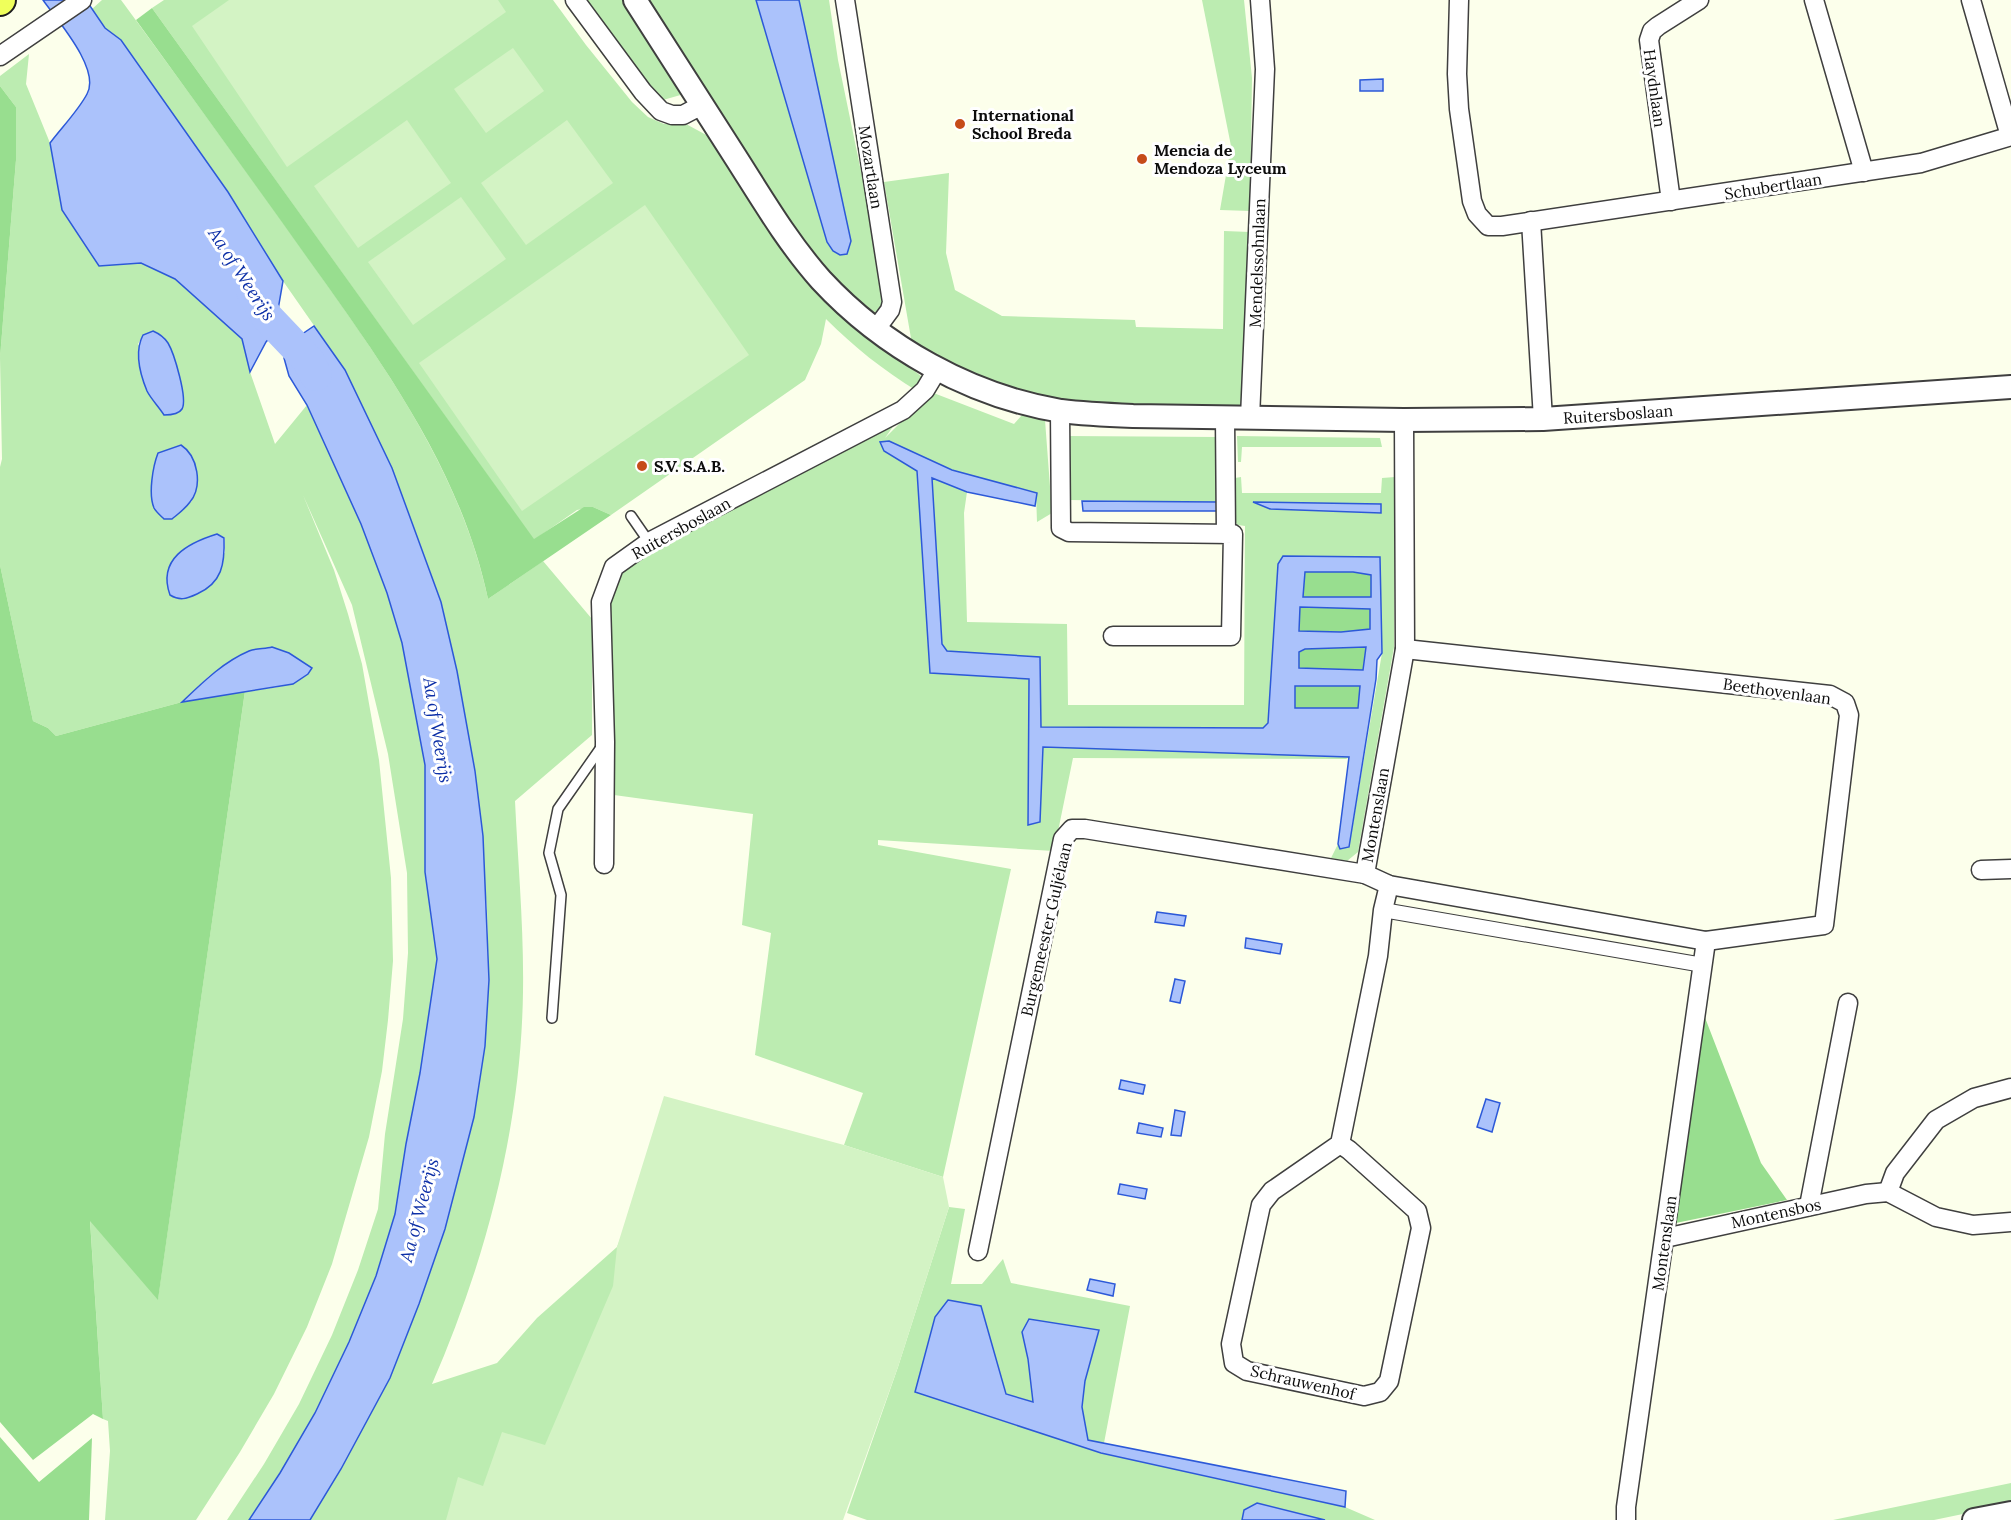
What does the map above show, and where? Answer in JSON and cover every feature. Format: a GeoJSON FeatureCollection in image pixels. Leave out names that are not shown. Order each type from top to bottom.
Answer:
{"type":"FeatureCollection","features":[{"type":"Feature","properties":{"kind":"street"},"geometry":{"type":"LineString","coordinates":[[0,56],[82,0]]}},
{"type":"Feature","properties":{"kind":"street"},"geometry":{"type":"LineString","coordinates":[[575,0],[643,92],[661,111],[672,115],[683,115],[702,105]]}},
{"type":"Feature","properties":{"kind":"street","name":"Ruitersboslaan"},"geometry":{"type":"LineString","coordinates":[[635,0],[769,210],[801,255],[831,290],[876,329],[937,369],[1024,403],[1060,411],[1097,415],[1404,420],[1543,419],[2011,387]]}},
{"type":"Feature","properties":{"kind":"street","name":"Mozartlaan"},"geometry":{"type":"LineString","coordinates":[[844,0],[892,302],[890,310],[876,329]]}},
{"type":"Feature","properties":{"kind":"street","name":"Mendelssohnlaan"},"geometry":{"type":"LineString","coordinates":[[1250,418],[1264,69],[1260,0]]}},
{"type":"Feature","properties":{"kind":"street","name":"Schubertlaan"},"geometry":{"type":"LineString","coordinates":[[1459,0],[1458,109],[1472,201],[1477,214],[1488,226],[1502,226],[1921,163],[2011,136]]}},
{"type":"Feature","properties":{"kind":"street","name":"Haydnlaan"},"geometry":{"type":"LineString","coordinates":[[1671,201],[1649,39],[1652,31],[1658,26],[1699,0]]}},
{"type":"Feature","properties":{"kind":"street"},"geometry":{"type":"LineString","coordinates":[[1814,0],[1864,172]]}},
{"type":"Feature","properties":{"kind":"street"},"geometry":{"type":"LineString","coordinates":[[1971,0],[2011,136]]}},
{"type":"Feature","properties":{"kind":"street"},"geometry":{"type":"LineString","coordinates":[[1532,221],[1543,419]]}},
{"type":"Feature","properties":{"kind":"street","name":"Ruitersboslaan"},"geometry":{"type":"LineString","coordinates":[[604,864],[605,742],[601,602],[614,567],[649,542],[903,410],[925,390],[937,369]]}},
{"type":"Feature","properties":{"kind":"street"},"geometry":{"type":"LineString","coordinates":[[1060,411],[1061,528],[1069,532],[1233,534],[1232,636],[1113,636]]}},
{"type":"Feature","properties":{"kind":"street"},"geometry":{"type":"LineString","coordinates":[[1225,418],[1226,534]]}},
{"type":"Feature","properties":{"kind":"street","name":"Montenslaan"},"geometry":{"type":"LineString","coordinates":[[1404,420],[1405,649],[1365,874],[1389,885],[1706,940],[1626,1520]]}},
{"type":"Feature","properties":{"kind":"street","name":"Beethovenlaan"},"geometry":{"type":"LineString","coordinates":[[1405,649],[1830,696],[1845,703],[1849,715],[1824,925],[1706,940]]}},
{"type":"Feature","properties":{"kind":"street","name":"Burgemeester Guljélaan"},"geometry":{"type":"LineString","coordinates":[[978,1251],[1063,839],[1072,829],[1085,829],[1365,874]]}},
{"type":"Feature","properties":{"kind":"street"},"geometry":{"type":"LineString","coordinates":[[1981,870],[2011,869]]}},
{"type":"Feature","properties":{"kind":"street"},"geometry":{"type":"LineString","coordinates":[[1340,1144],[1378,956],[1383,910],[1389,885]]}},
{"type":"Feature","properties":{"kind":"street"},"geometry":{"type":"LineString","coordinates":[[1383,910],[1703,965]]}},
{"type":"Feature","properties":{"kind":"street"},"geometry":{"type":"LineString","coordinates":[[1809,1206],[1848,1003]]}},
{"type":"Feature","properties":{"kind":"street"},"geometry":{"type":"LineString","coordinates":[[2011,1088],[1974,1098],[1936,1120],[1895,1173],[1888,1192],[1936,1217],[1973,1225],[2011,1222]]}},
{"type":"Feature","properties":{"kind":"street","name":"Schrauwenhof"},"geometry":{"type":"LineString","coordinates":[[1340,1144],[1416,1211],[1421,1228],[1389,1381],[1380,1392],[1364,1396],[1247,1371],[1234,1362],[1231,1344],[1261,1205],[1272,1191],[1340,1144]]}},
{"type":"Feature","properties":{"kind":"street","name":"Montensbos"},"geometry":{"type":"LineString","coordinates":[[1665,1238],[1866,1194],[1888,1192]]}},
{"type":"Feature","properties":{"kind":"street"},"geometry":{"type":"LineString","coordinates":[[1974,1520],[2011,1513]]}},
{"type":"Feature","properties":{"kind":"lane"},"geometry":{"type":"LineString","coordinates":[[632,516],[649,542]]}},
{"type":"Feature","properties":{"kind":"lane"},"geometry":{"type":"LineString","coordinates":[[552,1018],[561,895],[549,853],[558,809],[605,742]]}},
{"type":"Feature","properties":{"kind":"green space"},"geometry":{"type":"Polygon","coordinates":[[[102,0],[121,0],[281,220],[388,374],[414,416],[458,504],[475,551],[488,599],[543,561],[592,619],[592,735],[515,801],[523,968],[521,1043],[516,1093],[508,1143],[484,1241],[469,1290],[432,1384],[497,1363],[537,1318],[617,1247],[670,1115],[923,1207],[521,1520],[310,1520],[341,1469],[390,1378],[445,1229],[474,1117],[485,1046],[489,980],[487,909],[475,771],[457,671],[441,601],[392,468],[345,370],[283,281],[228,192],[121,40],[105,28],[92,9],[102,0]]]}},
{"type":"Feature","properties":{"kind":"green space"},"geometry":{"type":"Polygon","coordinates":[[[164,0],[553,0],[632,102],[648,117],[664,124],[686,124],[710,137],[830,302],[922,377],[917,391],[869,358],[826,319],[821,344],[805,380],[611,515],[593,507],[577,510],[534,540],[152,8],[164,0]]]}},
{"type":"Feature","properties":{"kind":"green space"},"geometry":{"type":"Polygon","coordinates":[[[229,0],[498,0],[506,12],[287,167],[192,26],[229,0]]]}},
{"type":"Feature","properties":{"kind":"green space"},"geometry":{"type":"Polygon","coordinates":[[[584,0],[624,0],[684,94],[663,100],[655,97],[584,0]]]}},
{"type":"Feature","properties":{"kind":"green space"},"geometry":{"type":"Polygon","coordinates":[[[646,0],[756,0],[827,242],[851,241],[799,0],[829,0],[838,60],[888,302],[877,313],[843,287],[795,231],[646,0]]]}},
{"type":"Feature","properties":{"kind":"green space"},"geometry":{"type":"Polygon","coordinates":[[[1202,0],[1244,0],[1252,78],[1250,211],[1220,210],[1231,146],[1202,0]]]}},
{"type":"Feature","properties":{"kind":"green space"},"geometry":{"type":"Polygon","coordinates":[[[152,8],[534,539],[584,507],[593,507],[611,515],[488,599],[476,552],[459,506],[415,418],[334,296],[136,20],[152,8]]]}},
{"type":"Feature","properties":{"kind":"green space"},"geometry":{"type":"Polygon","coordinates":[[[513,48],[544,91],[486,133],[454,89],[513,48]]]}},
{"type":"Feature","properties":{"kind":"green space"},"geometry":{"type":"Polygon","coordinates":[[[29,54],[26,84],[50,143],[62,210],[99,266],[141,263],[175,279],[242,339],[250,372],[275,444],[307,405],[361,524],[387,593],[402,643],[425,765],[425,872],[437,959],[395,1214],[376,1276],[349,1342],[315,1413],[249,1520],[227,1520],[264,1464],[299,1404],[332,1335],[358,1270],[378,1209],[385,1134],[403,1019],[408,953],[407,873],[388,754],[352,605],[303,495],[334,570],[348,614],[362,664],[379,760],[391,878],[393,961],[382,1071],[369,1137],[332,1264],[307,1327],[274,1394],[240,1452],[196,1520],[105,1520],[110,1451],[108,1421],[103,1419],[90,1220],[158,1299],[245,691],[290,684],[306,675],[312,668],[273,647],[251,650],[209,676],[182,702],[56,736],[48,728],[33,721],[0,565],[0,467],[2,459],[0,358],[16,160],[16,107],[0,86],[0,76],[29,54]],[[143,335],[138,344],[180,411],[182,388],[169,345],[143,335]],[[181,445],[159,453],[172,519],[192,501],[181,445]],[[217,534],[183,551],[168,570],[225,553],[225,538],[217,534]]]}},
{"type":"Feature","properties":{"kind":"green space"},"geometry":{"type":"Polygon","coordinates":[[[0,86],[16,107],[16,160],[0,358],[0,86]]]}},
{"type":"Feature","properties":{"kind":"green space"},"geometry":{"type":"Polygon","coordinates":[[[407,120],[451,183],[358,248],[314,186],[407,120]]]}},
{"type":"Feature","properties":{"kind":"green space"},"geometry":{"type":"Polygon","coordinates":[[[567,120],[613,183],[526,245],[481,183],[567,120]]]}},
{"type":"Feature","properties":{"kind":"green space"},"geometry":{"type":"Polygon","coordinates":[[[949,173],[946,253],[955,290],[1002,316],[1135,320],[1136,327],[1223,329],[1224,231],[1250,232],[1243,408],[1067,404],[978,378],[912,344],[884,182],[949,173]]]}},
{"type":"Feature","properties":{"kind":"green space"},"geometry":{"type":"Polygon","coordinates":[[[461,197],[506,259],[413,325],[368,262],[461,197]]]}},
{"type":"Feature","properties":{"kind":"green space"},"geometry":{"type":"Polygon","coordinates":[[[645,205],[749,355],[522,511],[419,363],[645,205]]]}},
{"type":"Feature","properties":{"kind":"green space"},"geometry":{"type":"Polygon","coordinates":[[[931,392],[1014,424],[1022,415],[1045,420],[1052,513],[1037,522],[1036,493],[952,470],[889,441],[884,451],[917,471],[930,673],[1029,679],[1028,825],[1040,822],[1043,747],[1350,757],[1346,759],[1073,758],[1054,851],[878,840],[878,845],[1011,869],[943,1177],[844,1145],[863,1093],[755,1055],[771,933],[742,925],[753,814],[614,795],[606,632],[612,583],[627,562],[899,418],[885,438],[931,392]]]}},
{"type":"Feature","properties":{"kind":"green space"},"geometry":{"type":"Polygon","coordinates":[[[1067,436],[1218,437],[1218,502],[1070,500],[1067,436]]]}},
{"type":"Feature","properties":{"kind":"green space"},"geometry":{"type":"Polygon","coordinates":[[[1237,436],[1380,438],[1382,447],[1242,447],[1241,462],[1238,462],[1237,436]]]}},
{"type":"Feature","properties":{"kind":"green space"},"geometry":{"type":"Polygon","coordinates":[[[932,477],[967,492],[964,513],[967,622],[1067,624],[1068,705],[1244,705],[1245,526],[1238,525],[1232,519],[1232,486],[1235,478],[1241,477],[1242,493],[1381,493],[1382,478],[1395,477],[1394,647],[1358,852],[1347,861],[1331,858],[1338,844],[1340,849],[1349,847],[1382,653],[1380,557],[1283,556],[1268,723],[1263,728],[1041,727],[1040,657],[946,651],[942,644],[932,477]],[[1255,502],[1270,509],[1381,512],[1381,504],[1255,502]]]}},
{"type":"Feature","properties":{"kind":"green space"},"geometry":{"type":"Polygon","coordinates":[[[0,565],[33,721],[48,728],[56,736],[182,702],[245,691],[158,1300],[90,1221],[103,1419],[93,1414],[33,1460],[0,1422],[0,565]]]}},
{"type":"Feature","properties":{"kind":"green space"},"geometry":{"type":"Polygon","coordinates":[[[1304,572],[1353,572],[1372,575],[1371,597],[1303,597],[1304,572]]]}},
{"type":"Feature","properties":{"kind":"green space"},"geometry":{"type":"Polygon","coordinates":[[[1300,606],[1371,609],[1370,629],[1341,632],[1299,631],[1300,606]]]}},
{"type":"Feature","properties":{"kind":"green space"},"geometry":{"type":"Polygon","coordinates":[[[1366,647],[1363,670],[1299,668],[1299,652],[1305,649],[1366,647]]]}},
{"type":"Feature","properties":{"kind":"green space"},"geometry":{"type":"Polygon","coordinates":[[[1294,686],[1360,686],[1358,708],[1295,709],[1294,686]]]}},
{"type":"Feature","properties":{"kind":"green space"},"geometry":{"type":"Polygon","coordinates":[[[1704,1015],[1761,1163],[1787,1200],[1671,1224],[1704,1015]]]}},
{"type":"Feature","properties":{"kind":"green space"},"geometry":{"type":"Polygon","coordinates":[[[664,1096],[844,1145],[943,1177],[949,1207],[898,1367],[843,1520],[446,1520],[458,1477],[483,1486],[502,1432],[545,1445],[613,1286],[617,1247],[664,1096]]]}},
{"type":"Feature","properties":{"kind":"green space"},"geometry":{"type":"Polygon","coordinates":[[[949,1207],[965,1209],[951,1284],[982,1284],[1003,1259],[1011,1283],[1130,1306],[1104,1443],[1088,1440],[1082,1407],[1085,1381],[1099,1330],[1022,1332],[1034,1402],[1006,1394],[981,1307],[916,1392],[1101,1453],[1345,1507],[1375,1520],[1325,1520],[1257,1503],[1245,1510],[1242,1520],[867,1520],[847,1513],[898,1367],[949,1207]]]}},
{"type":"Feature","properties":{"kind":"green space"},"geometry":{"type":"Polygon","coordinates":[[[0,1437],[39,1482],[92,1438],[89,1520],[0,1520],[0,1437]]]}},
{"type":"Feature","properties":{"kind":"green space"},"geometry":{"type":"Polygon","coordinates":[[[2011,1483],[2011,1504],[1934,1520],[1833,1520],[2011,1483]]]}},
{"type":"Feature","properties":{"kind":"water"},"geometry":{"type":"Polygon","coordinates":[[[43,0],[86,0],[105,28],[121,40],[228,192],[283,281],[274,333],[266,342],[250,372],[242,339],[175,279],[141,263],[99,266],[62,210],[50,143],[75,113],[87,94],[90,84],[88,72],[76,45],[43,0]]]}},
{"type":"Feature","properties":{"kind":"water"},"geometry":{"type":"Polygon","coordinates":[[[756,0],[799,0],[851,241],[847,254],[840,255],[833,251],[827,242],[756,0]]]}},
{"type":"Feature","properties":{"kind":"water"},"geometry":{"type":"Polygon","coordinates":[[[1383,79],[1383,91],[1360,91],[1360,80],[1383,79]]]}},
{"type":"Feature","properties":{"kind":"water"},"geometry":{"type":"Polygon","coordinates":[[[314,326],[345,370],[392,468],[441,602],[457,671],[475,771],[483,836],[489,980],[485,1046],[474,1117],[445,1229],[390,1378],[341,1469],[310,1520],[249,1520],[315,1413],[349,1342],[376,1276],[395,1214],[437,959],[425,872],[425,765],[402,643],[387,593],[361,524],[307,405],[289,376],[284,358],[292,341],[314,326]]]}},
{"type":"Feature","properties":{"kind":"water"},"geometry":{"type":"Polygon","coordinates":[[[153,331],[168,343],[180,376],[183,404],[181,411],[174,414],[164,415],[147,391],[140,370],[138,356],[140,342],[143,335],[153,331]]]}},
{"type":"Feature","properties":{"kind":"water"},"geometry":{"type":"Polygon","coordinates":[[[889,441],[952,470],[1037,493],[1035,506],[967,492],[932,478],[942,644],[947,651],[1040,657],[1041,727],[1263,728],[1268,723],[1278,564],[1283,556],[1380,557],[1382,653],[1377,660],[1376,679],[1349,847],[1340,849],[1338,844],[1349,757],[1043,747],[1040,822],[1028,825],[1029,679],[930,673],[917,471],[884,451],[880,442],[889,441]],[[1305,572],[1303,597],[1371,597],[1371,575],[1353,572],[1305,572]],[[1300,607],[1299,631],[1341,632],[1370,629],[1370,609],[1300,607]],[[1366,647],[1305,649],[1299,652],[1299,668],[1363,670],[1366,647]],[[1295,686],[1295,708],[1358,708],[1360,686],[1295,686]]]}},
{"type":"Feature","properties":{"kind":"water"},"geometry":{"type":"Polygon","coordinates":[[[181,445],[187,450],[195,464],[196,488],[184,509],[172,519],[164,519],[152,502],[154,465],[158,453],[181,445]]]}},
{"type":"Feature","properties":{"kind":"water"},"geometry":{"type":"Polygon","coordinates":[[[1082,501],[1218,502],[1217,511],[1083,511],[1082,501]]]}},
{"type":"Feature","properties":{"kind":"water"},"geometry":{"type":"Polygon","coordinates":[[[1253,502],[1381,504],[1381,513],[1270,509],[1253,502]]]}},
{"type":"Feature","properties":{"kind":"water"},"geometry":{"type":"Polygon","coordinates":[[[217,534],[224,538],[224,547],[217,578],[205,590],[190,597],[180,599],[170,595],[167,582],[168,572],[178,554],[196,542],[217,534]]]}},
{"type":"Feature","properties":{"kind":"water"},"geometry":{"type":"Polygon","coordinates":[[[272,647],[289,653],[312,668],[308,674],[293,684],[182,702],[230,661],[252,650],[272,647]]]}},
{"type":"Feature","properties":{"kind":"water"},"geometry":{"type":"Polygon","coordinates":[[[1157,912],[1186,916],[1184,926],[1155,922],[1157,912]]]}},
{"type":"Feature","properties":{"kind":"water"},"geometry":{"type":"Polygon","coordinates":[[[1246,938],[1282,944],[1280,954],[1245,948],[1246,938]]]}},
{"type":"Feature","properties":{"kind":"water"},"geometry":{"type":"Polygon","coordinates":[[[1175,979],[1185,981],[1180,1003],[1170,1001],[1175,979]]]}},
{"type":"Feature","properties":{"kind":"water"},"geometry":{"type":"Polygon","coordinates":[[[1121,1080],[1145,1085],[1143,1094],[1119,1089],[1121,1080]]]}},
{"type":"Feature","properties":{"kind":"water"},"geometry":{"type":"Polygon","coordinates":[[[1486,1099],[1500,1103],[1492,1132],[1477,1127],[1486,1099]]]}},
{"type":"Feature","properties":{"kind":"water"},"geometry":{"type":"Polygon","coordinates":[[[1175,1110],[1185,1112],[1181,1136],[1171,1135],[1175,1110]]]}},
{"type":"Feature","properties":{"kind":"water"},"geometry":{"type":"Polygon","coordinates":[[[1139,1123],[1163,1128],[1161,1137],[1137,1133],[1139,1123]]]}},
{"type":"Feature","properties":{"kind":"water"},"geometry":{"type":"Polygon","coordinates":[[[1120,1184],[1147,1189],[1145,1199],[1118,1194],[1120,1184]]]}},
{"type":"Feature","properties":{"kind":"water"},"geometry":{"type":"Polygon","coordinates":[[[1090,1279],[1115,1284],[1113,1296],[1087,1290],[1090,1279]]]}},
{"type":"Feature","properties":{"kind":"water"},"geometry":{"type":"Polygon","coordinates":[[[948,1300],[981,1306],[1006,1394],[1033,1402],[1022,1332],[1029,1319],[1099,1330],[1085,1381],[1082,1407],[1088,1440],[1346,1491],[1345,1507],[1101,1453],[915,1392],[935,1317],[948,1300]]]}},
{"type":"Feature","properties":{"kind":"water"},"geometry":{"type":"Polygon","coordinates":[[[1257,1503],[1325,1520],[1242,1520],[1244,1510],[1257,1503]]]}},
{"type":"Feature","properties":{"kind":"waterway","name":"Aa of Weerijs"},"geometry":{"type":"LineString","coordinates":[[252,291],[267,317],[308,360],[316,375]]}},
{"type":"Feature","properties":{"kind":"place","name":"International School Breda"},"geometry":{"type":"Point","coordinates":[960,124]}},
{"type":"Feature","properties":{"kind":"place","name":"Mencia de Mendoza Lyceum"},"geometry":{"type":"Point","coordinates":[1142,159]}},
{"type":"Feature","properties":{"kind":"place","name":"S.V. S.A.B."},"geometry":{"type":"Point","coordinates":[642,466]}}]}
